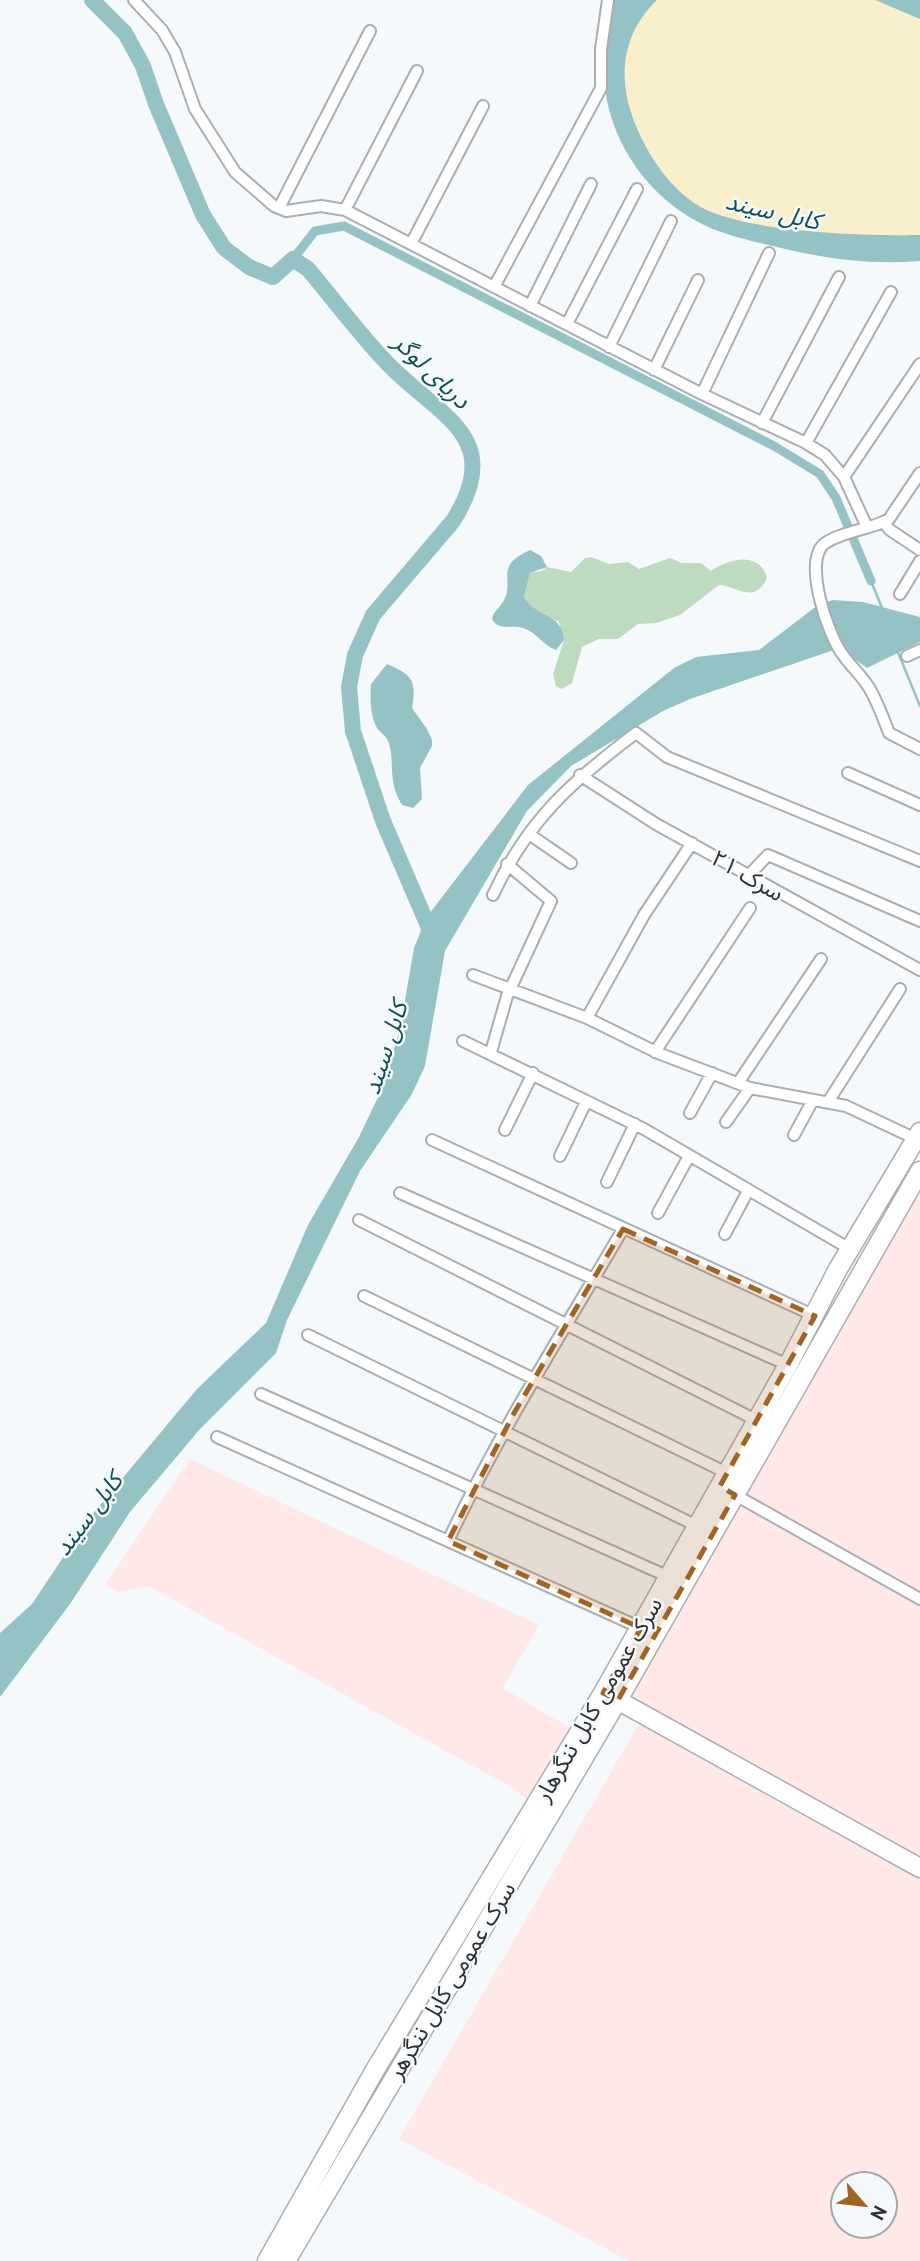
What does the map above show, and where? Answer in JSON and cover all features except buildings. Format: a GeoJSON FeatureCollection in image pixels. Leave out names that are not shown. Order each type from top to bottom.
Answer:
{"type":"FeatureCollection","features":[{"type":"Feature","properties":{"kind":"highway","name":"سرک عمومی کابل ننگرهار"},"geometry":{"type":"LineString","coordinates":[[611,1696],[641,1628],[697,1526],[727,1485],[756,1420],[850,1249],[918,1136]]}},
{"type":"Feature","properties":{"kind":"highway","name":"سرک عمومی کابل ننگرهار"},"geometry":{"type":"LineString","coordinates":[[267,2261],[375,2070],[611,1696],[727,1485],[920,1171]]}},
{"type":"Feature","properties":{"kind":"highway"},"geometry":{"type":"LineString","coordinates":[[611,1696],[920,1868]]}},
{"type":"Feature","properties":{"kind":"highway","name":"سرک عمومی کابل ننگرهر"},"geometry":{"type":"LineString","coordinates":[[286,2261],[611,1696]]}},
{"type":"Feature","properties":{"kind":"street"},"geometry":{"type":"LineString","coordinates":[[134,0],[162,30],[175,52],[195,109],[212,141],[234,172],[279,208],[296,212],[321,206],[345,210],[654,370],[806,443],[825,455],[844,477],[856,530]]}},
{"type":"Feature","properties":{"kind":"street"},"geometry":{"type":"LineString","coordinates":[[494,287],[601,88],[601,49],[608,0]]}},
{"type":"Feature","properties":{"kind":"street"},"geometry":{"type":"LineString","coordinates":[[279,208],[370,31]]}},
{"type":"Feature","properties":{"kind":"street"},"geometry":{"type":"LineString","coordinates":[[345,210],[417,71]]}},
{"type":"Feature","properties":{"kind":"street"},"geometry":{"type":"LineString","coordinates":[[411,244],[483,106]]}},
{"type":"Feature","properties":{"kind":"street"},"geometry":{"type":"LineString","coordinates":[[530,306],[591,184]]}},
{"type":"Feature","properties":{"kind":"street"},"geometry":{"type":"LineString","coordinates":[[566,324],[637,189]]}},
{"type":"Feature","properties":{"kind":"street"},"geometry":{"type":"LineString","coordinates":[[609,346],[671,221]]}},
{"type":"Feature","properties":{"kind":"street"},"geometry":{"type":"LineString","coordinates":[[702,394],[769,253]]}},
{"type":"Feature","properties":{"kind":"street"},"geometry":{"type":"LineString","coordinates":[[762,423],[839,277]]}},
{"type":"Feature","properties":{"kind":"street"},"geometry":{"type":"LineString","coordinates":[[654,370],[698,280]]}},
{"type":"Feature","properties":{"kind":"street"},"geometry":{"type":"LineString","coordinates":[[806,443],[891,292]]}},
{"type":"Feature","properties":{"kind":"street"},"geometry":{"type":"LineString","coordinates":[[844,477],[920,364]]}},
{"type":"Feature","properties":{"kind":"street"},"geometry":{"type":"LineString","coordinates":[[920,473],[884,523],[856,530],[824,545],[817,553],[815,562],[819,599],[843,655],[851,662],[872,693],[888,733],[920,750]]}},
{"type":"Feature","properties":{"kind":"street"},"geometry":{"type":"LineString","coordinates":[[884,523],[920,550]]}},
{"type":"Feature","properties":{"kind":"street"},"geometry":{"type":"LineString","coordinates":[[900,594],[920,561]]}},
{"type":"Feature","properties":{"kind":"street"},"geometry":{"type":"LineString","coordinates":[[907,656],[920,650]]}},
{"type":"Feature","properties":{"kind":"street"},"geometry":{"type":"LineString","coordinates":[[493,895],[507,864],[562,792],[636,733],[667,757],[920,860]]}},
{"type":"Feature","properties":{"kind":"street"},"geometry":{"type":"LineString","coordinates":[[848,773],[920,805]]}},
{"type":"Feature","properties":{"kind":"street","name":"سرک ۲۱"},"geometry":{"type":"LineString","coordinates":[[580,775],[692,843],[920,970]]}},
{"type":"Feature","properties":{"kind":"street"},"geometry":{"type":"LineString","coordinates":[[529,834],[571,863]]}},
{"type":"Feature","properties":{"kind":"street"},"geometry":{"type":"LineString","coordinates":[[587,1018],[644,915],[692,843]]}},
{"type":"Feature","properties":{"kind":"street"},"geometry":{"type":"LineString","coordinates":[[749,875],[768,855],[920,921]]}},
{"type":"Feature","properties":{"kind":"street"},"geometry":{"type":"LineString","coordinates":[[491,1052],[510,990],[551,901],[507,864]]}},
{"type":"Feature","properties":{"kind":"street"},"geometry":{"type":"LineString","coordinates":[[655,1052],[751,908]]}},
{"type":"Feature","properties":{"kind":"street"},"geometry":{"type":"LineString","coordinates":[[738,1083],[821,959]]}},
{"type":"Feature","properties":{"kind":"street"},"geometry":{"type":"LineString","coordinates":[[473,975],[587,1018],[655,1052],[750,1088],[859,1110],[918,1136]]}},
{"type":"Feature","properties":{"kind":"street"},"geometry":{"type":"LineString","coordinates":[[828,1102],[900,989]]}},
{"type":"Feature","properties":{"kind":"street"},"geometry":{"type":"LineString","coordinates":[[463,1041],[491,1052],[586,1102],[635,1124],[850,1249]]}},
{"type":"Feature","properties":{"kind":"street"},"geometry":{"type":"LineString","coordinates":[[505,1130],[533,1073]]}},
{"type":"Feature","properties":{"kind":"street"},"geometry":{"type":"LineString","coordinates":[[690,1113],[712,1073]]}},
{"type":"Feature","properties":{"kind":"street"},"geometry":{"type":"LineString","coordinates":[[726,1122],[750,1088]]}},
{"type":"Feature","properties":{"kind":"street"},"geometry":{"type":"LineString","coordinates":[[794,1135],[813,1100]]}},
{"type":"Feature","properties":{"kind":"street"},"geometry":{"type":"LineString","coordinates":[[560,1156],[586,1102]]}},
{"type":"Feature","properties":{"kind":"street"},"geometry":{"type":"LineString","coordinates":[[607,1182],[635,1124]]}},
{"type":"Feature","properties":{"kind":"street"},"geometry":{"type":"LineString","coordinates":[[432,1140],[815,1316]]}},
{"type":"Feature","properties":{"kind":"street"},"geometry":{"type":"LineString","coordinates":[[658,1213],[689,1156]]}},
{"type":"Feature","properties":{"kind":"street"},"geometry":{"type":"LineString","coordinates":[[725,1234],[748,1191]]}},
{"type":"Feature","properties":{"kind":"street"},"geometry":{"type":"LineString","coordinates":[[400,1193],[595,1277],[788,1365]]}},
{"type":"Feature","properties":{"kind":"street"},"geometry":{"type":"LineString","coordinates":[[359,1220],[756,1420]]}},
{"type":"Feature","properties":{"kind":"street"},"geometry":{"type":"LineString","coordinates":[[448,1541],[503,1431],[623,1229]]}},
{"type":"Feature","properties":{"kind":"street"},"geometry":{"type":"LineString","coordinates":[[364,1296],[532,1380],[727,1485],[920,1599]]}},
{"type":"Feature","properties":{"kind":"street"},"geometry":{"type":"LineString","coordinates":[[309,1335],[697,1526]]}},
{"type":"Feature","properties":{"kind":"street"},"geometry":{"type":"LineString","coordinates":[[261,1394],[669,1577]]}},
{"type":"Feature","properties":{"kind":"street"},"geometry":{"type":"LineString","coordinates":[[217,1437],[641,1628]]}},
{"type":"Feature","properties":{"kind":"highlighted area"},"geometry":{"type":"Polygon","coordinates":[[[623,1229],[815,1316],[720,1486],[735,1495],[618,1700],[603,1693],[641,1628],[448,1541],[514,1413],[623,1229]]]}},
{"type":"Feature","properties":{"kind":"shaded area"},"geometry":{"type":"Polygon","coordinates":[[[920,1171],[920,2261],[629,2261],[399,2139],[645,1713],[618,1700],[920,1171]]]}},
{"type":"Feature","properties":{"kind":"shaded area"},"geometry":{"type":"Polygon","coordinates":[[[190,1459],[539,1625],[503,1688],[575,1731],[535,1805],[507,1785],[148,1586],[117,1592],[105,1585],[190,1459]]]}},
{"type":"Feature","properties":{"kind":"green space"},"geometry":{"type":"Polygon","coordinates":[[[591,557],[609,564],[628,562],[639,569],[670,558],[682,563],[701,563],[711,571],[726,563],[750,560],[763,569],[767,578],[762,586],[751,593],[719,585],[680,615],[656,623],[638,624],[618,639],[599,639],[582,647],[572,683],[562,689],[556,686],[553,674],[564,640],[559,622],[535,609],[524,597],[530,573],[542,571],[547,567],[571,572],[585,558],[591,557]]]}},
{"type":"Feature","properties":{"kind":"sand"},"geometry":{"type":"Polygon","coordinates":[[[657,0],[875,0],[920,19],[920,235],[869,235],[775,227],[720,215],[686,197],[664,174],[646,146],[632,117],[625,88],[628,47],[639,22],[657,0]]]}},
{"type":"Feature","properties":{"kind":"water"},"geometry":{"type":"Polygon","coordinates":[[[613,0],[657,0],[639,22],[628,47],[625,88],[632,117],[646,146],[664,174],[686,197],[720,215],[775,227],[869,235],[920,235],[920,261],[866,261],[795,251],[722,232],[701,224],[673,206],[643,176],[620,140],[612,121],[604,79],[604,59],[606,29],[613,0]]]}},
{"type":"Feature","properties":{"kind":"water"},"geometry":{"type":"Polygon","coordinates":[[[875,0],[920,0],[920,19],[875,0]]]}},
{"type":"Feature","properties":{"kind":"water"},"geometry":{"type":"Polygon","coordinates":[[[530,550],[541,556],[547,567],[530,573],[524,597],[535,609],[559,625],[564,640],[556,650],[528,630],[502,627],[492,619],[507,593],[508,568],[519,556],[530,550]]]}},
{"type":"Feature","properties":{"kind":"water"},"geometry":{"type":"Polygon","coordinates":[[[833,600],[863,602],[920,617],[920,642],[867,668],[842,650],[834,650],[690,699],[663,711],[571,766],[527,811],[445,951],[425,1066],[412,1094],[360,1171],[287,1320],[276,1353],[200,1429],[130,1512],[70,1604],[0,1697],[0,1633],[32,1604],[90,1517],[197,1389],[266,1323],[308,1225],[359,1137],[380,1093],[400,1029],[414,948],[426,918],[528,785],[674,668],[696,657],[759,650],[818,605],[833,600]]]}},
{"type":"Feature","properties":{"kind":"water"},"geometry":{"type":"Polygon","coordinates":[[[387,664],[411,680],[414,691],[412,708],[432,740],[432,746],[420,768],[422,799],[413,808],[402,805],[397,796],[388,741],[377,728],[372,712],[371,684],[387,664]]]}},
{"type":"Feature","properties":{"kind":"waterway","name":"دریای لوگر"},"geometry":{"type":"LineString","coordinates":[[92,0],[125,33],[143,66],[156,104],[203,215],[224,248],[249,267],[273,277],[293,259],[308,269],[392,368],[447,417],[461,433],[470,450],[473,470],[467,493],[453,521],[373,615],[355,655],[349,687],[353,731],[383,821],[432,935]]}},
{"type":"Feature","properties":{"kind":"waterway"},"geometry":{"type":"LineString","coordinates":[[293,259],[315,231],[344,226],[774,446],[820,474],[836,498],[871,581]]}},
{"type":"Feature","properties":{"kind":"waterway"},"geometry":{"type":"LineString","coordinates":[[871,581],[882,608]]}},
{"type":"Feature","properties":{"kind":"waterway"},"geometry":{"type":"LineString","coordinates":[[897,650],[920,706]]}},
{"type":"Feature","properties":{"kind":"water label","name":"کابل سيند"},"geometry":{"type":"Point","coordinates":[773,211]}},
{"type":"Feature","properties":{"kind":"water label","name":"کابل سيند"},"geometry":{"type":"Point","coordinates":[385,1048]}},
{"type":"Feature","properties":{"kind":"water label","name":"کابل سيند"},"geometry":{"type":"Point","coordinates":[88,1514]}}]}
